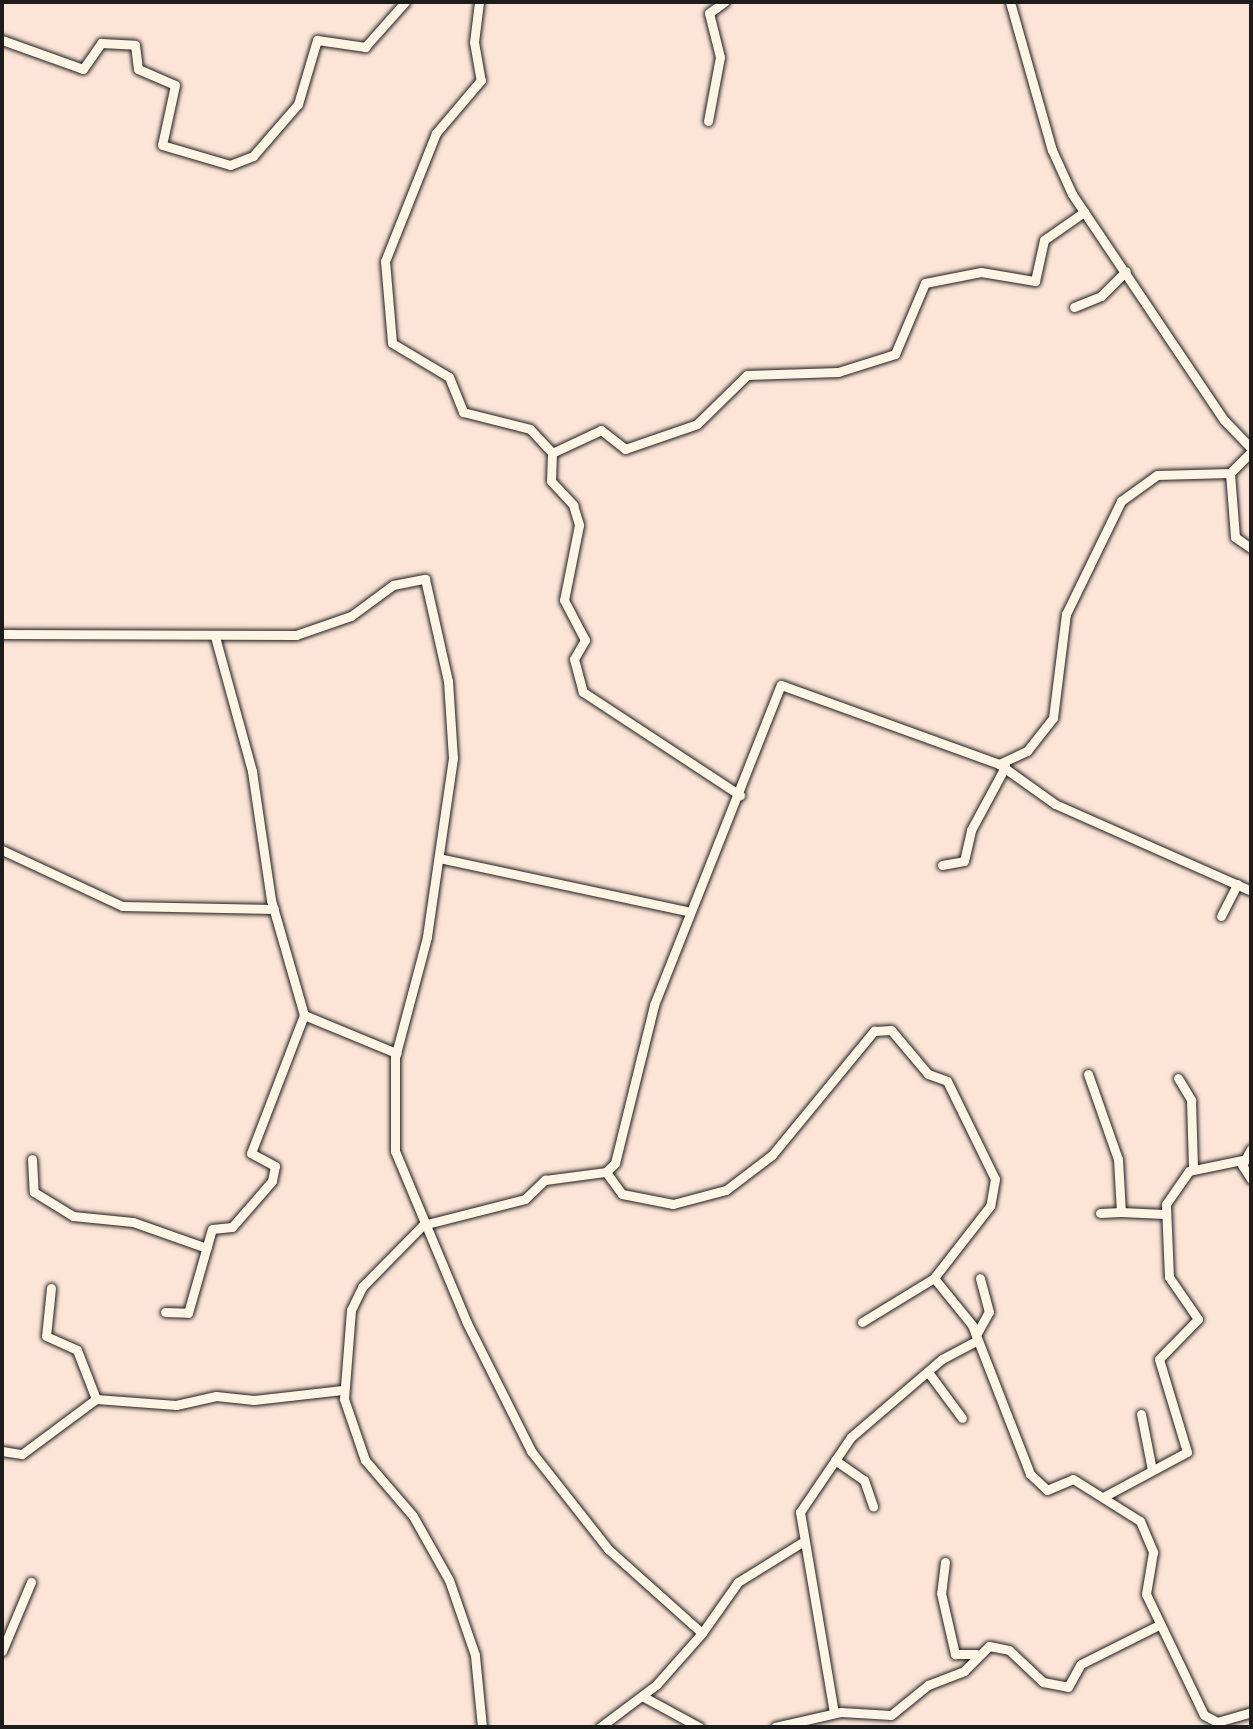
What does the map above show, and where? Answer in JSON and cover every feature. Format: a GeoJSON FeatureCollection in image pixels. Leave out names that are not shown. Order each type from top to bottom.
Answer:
{"type":"FeatureCollection","features":[{"type":"Feature","properties":{"kind":"street"},"geometry":{"type":"LineString","coordinates":[[2,40],[83,69],[101,43],[135,45],[138,69],[175,88],[162,145],[230,165],[253,156],[298,104],[317,40],[365,47],[405,2]]}},
{"type":"Feature","properties":{"kind":"street"},"geometry":{"type":"LineString","coordinates":[[479,2],[474,42],[481,80],[436,133],[385,261],[391,339],[449,377],[463,412],[530,429],[552,453],[551,481],[573,505],[579,525],[564,600],[585,640],[574,659],[583,692],[740,795]]}},
{"type":"Feature","properties":{"kind":"street"},"geometry":{"type":"LineString","coordinates":[[708,121],[720,57],[709,13],[724,2]]}},
{"type":"Feature","properties":{"kind":"street"},"geometry":{"type":"LineString","coordinates":[[942,865],[964,861],[971,830],[1002,766],[1037,745],[1049,728],[1066,614],[1121,501],[1157,475],[1230,473],[1251,450],[1224,420],[1084,212],[1052,150],[1010,2]]}},
{"type":"Feature","properties":{"kind":"street"},"geometry":{"type":"LineString","coordinates":[[552,453],[601,430],[625,449],[697,424],[747,375],[838,372],[895,354],[925,283],[981,272],[1035,281],[1044,240],[1084,212]]}},
{"type":"Feature","properties":{"kind":"street"},"geometry":{"type":"LineString","coordinates":[[1074,307],[1101,296],[1126,271]]}},
{"type":"Feature","properties":{"kind":"street"},"geometry":{"type":"LineString","coordinates":[[1230,473],[1235,537],[1251,548]]}},
{"type":"Feature","properties":{"kind":"street"},"geometry":{"type":"LineString","coordinates":[[2,634],[296,635],[351,616],[393,585],[425,579],[453,740],[439,858],[413,1009],[396,1053],[395,1151],[423,1225],[523,1437],[558,1490],[660,1602],[702,1633]]}},
{"type":"Feature","properties":{"kind":"street"},"geometry":{"type":"LineString","coordinates":[[165,1312],[188,1313],[212,1229],[232,1227],[275,1174],[275,1166],[251,1153],[304,1015],[274,909],[252,771],[215,637]]}},
{"type":"Feature","properties":{"kind":"street"},"geometry":{"type":"LineString","coordinates":[[482,1727],[476,1659],[449,1580],[413,1516],[365,1460],[342,1390],[356,1297],[396,1245],[423,1225],[525,1199],[545,1180],[606,1172],[618,1155],[654,1005],[687,911],[740,795],[781,685],[1002,766],[1055,804],[1251,891]]}},
{"type":"Feature","properties":{"kind":"street"},"geometry":{"type":"LineString","coordinates":[[2,850],[122,906],[274,909]]}},
{"type":"Feature","properties":{"kind":"street"},"geometry":{"type":"LineString","coordinates":[[439,858],[687,911]]}},
{"type":"Feature","properties":{"kind":"street"},"geometry":{"type":"LineString","coordinates":[[1221,916],[1237,884]]}},
{"type":"Feature","properties":{"kind":"street"},"geometry":{"type":"LineString","coordinates":[[304,1015],[396,1053]]}},
{"type":"Feature","properties":{"kind":"street"},"geometry":{"type":"LineString","coordinates":[[606,1172],[622,1194],[673,1204],[745,1180],[874,1031],[888,1028],[928,1074],[947,1081],[995,1179],[990,1206],[934,1278],[862,1322]]}},
{"type":"Feature","properties":{"kind":"street"},"geometry":{"type":"LineString","coordinates":[[1088,1074],[1118,1159],[1121,1212]]}},
{"type":"Feature","properties":{"kind":"street"},"geometry":{"type":"LineString","coordinates":[[1178,1078],[1191,1100],[1193,1169]]}},
{"type":"Feature","properties":{"kind":"street"},"geometry":{"type":"LineString","coordinates":[[1105,1496],[1187,1452],[1159,1359],[1198,1319],[1169,1277],[1164,1214],[1179,1180],[1193,1169],[1242,1160],[1251,1149]]}},
{"type":"Feature","properties":{"kind":"street"},"geometry":{"type":"LineString","coordinates":[[32,1159],[31,1189],[73,1216],[133,1222],[207,1248]]}},
{"type":"Feature","properties":{"kind":"street"},"geometry":{"type":"LineString","coordinates":[[1242,1160],[1251,1179]]}},
{"type":"Feature","properties":{"kind":"street"},"geometry":{"type":"LineString","coordinates":[[1100,1213],[1164,1214]]}},
{"type":"Feature","properties":{"kind":"street"},"geometry":{"type":"LineString","coordinates":[[934,1278],[977,1338],[1008,1430],[1040,1487],[1070,1479],[1105,1496],[1147,1532],[1153,1552],[1145,1589],[1159,1625],[1208,1720],[1251,1712]]}},
{"type":"Feature","properties":{"kind":"street"},"geometry":{"type":"LineString","coordinates":[[834,1713],[801,1543],[800,1512],[851,1437],[928,1372],[977,1338],[989,1312],[980,1278]]}},
{"type":"Feature","properties":{"kind":"street"},"geometry":{"type":"LineString","coordinates":[[51,1288],[46,1336],[77,1350],[96,1399]]}},
{"type":"Feature","properties":{"kind":"street"},"geometry":{"type":"LineString","coordinates":[[928,1372],[962,1418]]}},
{"type":"Feature","properties":{"kind":"street"},"geometry":{"type":"LineString","coordinates":[[2,1451],[22,1454],[96,1399],[176,1405],[216,1396],[254,1400],[342,1390]]}},
{"type":"Feature","properties":{"kind":"street"},"geometry":{"type":"LineString","coordinates":[[1141,1414],[1152,1470]]}},
{"type":"Feature","properties":{"kind":"street"},"geometry":{"type":"LineString","coordinates":[[835,1460],[864,1480],[873,1506]]}},
{"type":"Feature","properties":{"kind":"street"},"geometry":{"type":"LineString","coordinates":[[600,1727],[642,1696],[702,1633],[738,1582],[801,1543]]}},
{"type":"Feature","properties":{"kind":"street"},"geometry":{"type":"LineString","coordinates":[[945,1562],[941,1593],[955,1654],[976,1654]]}},
{"type":"Feature","properties":{"kind":"street"},"geometry":{"type":"LineString","coordinates":[[2,1651],[31,1582]]}},
{"type":"Feature","properties":{"kind":"street"},"geometry":{"type":"LineString","coordinates":[[775,1727],[834,1713],[891,1715],[928,1685],[964,1671],[976,1654],[989,1646],[1009,1650],[1027,1670],[1063,1688],[1076,1684],[1081,1664],[1159,1625]]}},
{"type":"Feature","properties":{"kind":"street"},"geometry":{"type":"LineString","coordinates":[[642,1696],[699,1727]]}}]}
